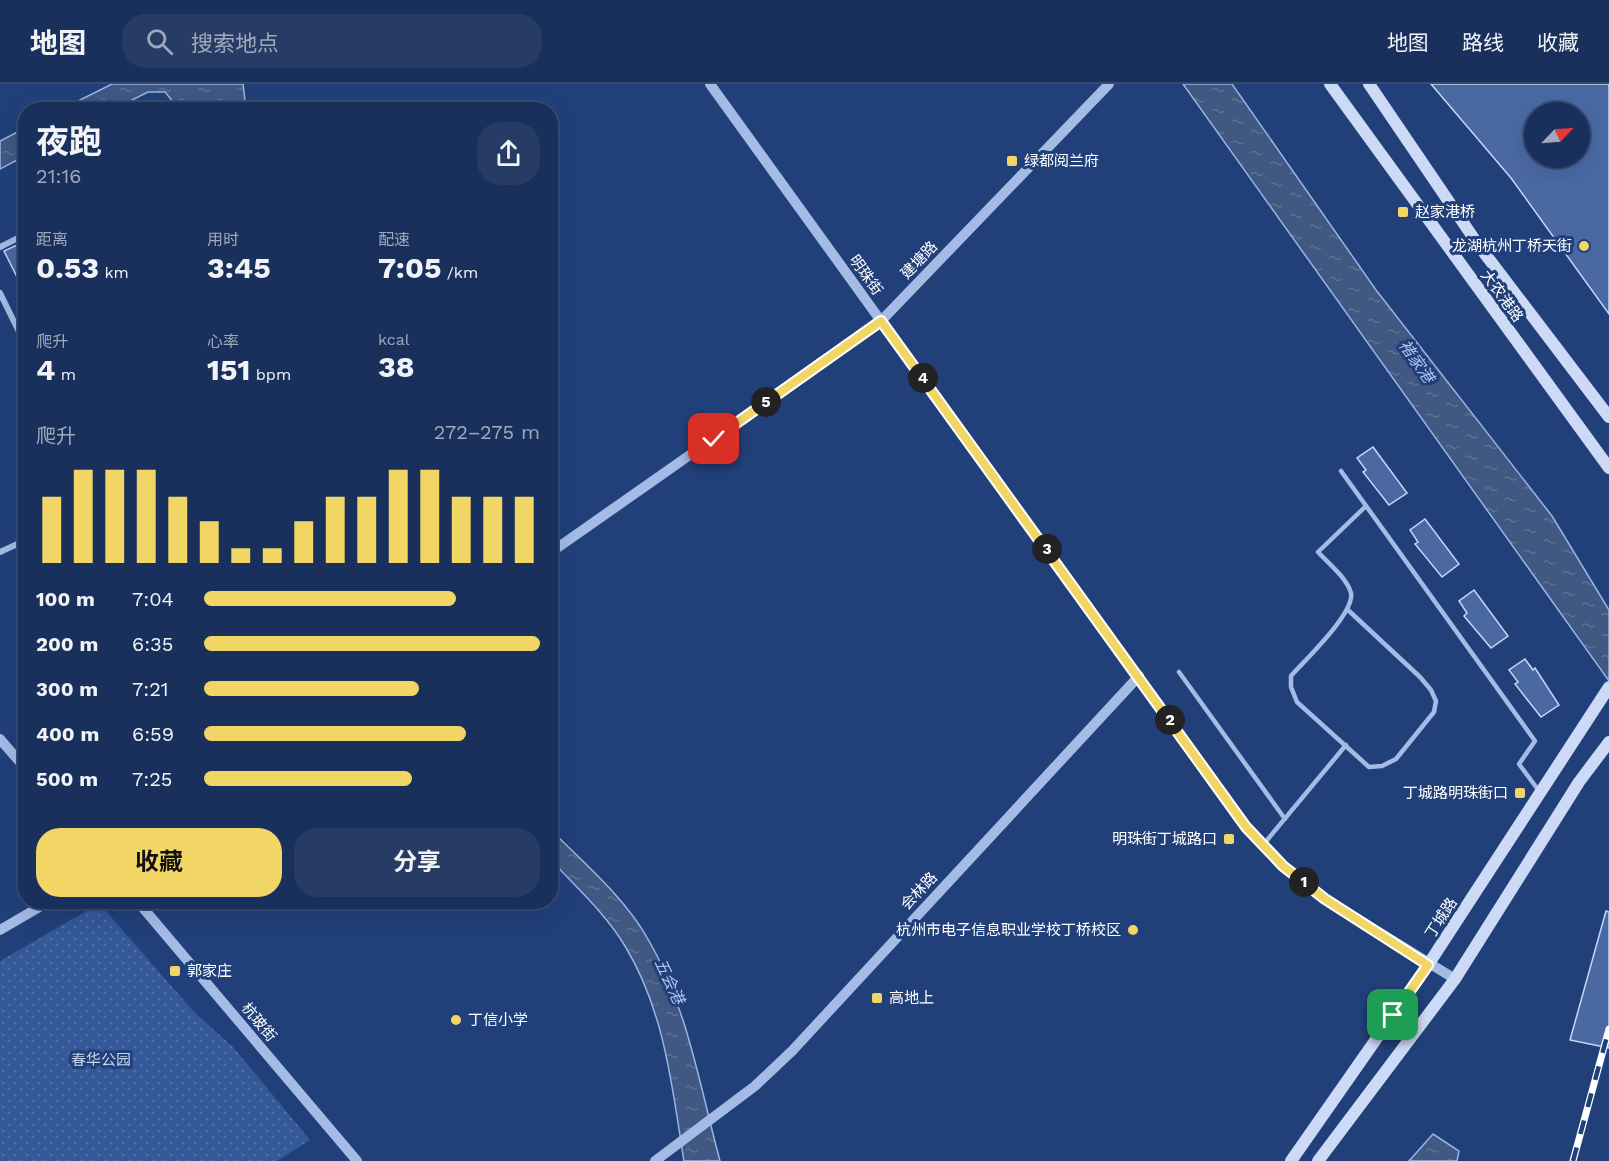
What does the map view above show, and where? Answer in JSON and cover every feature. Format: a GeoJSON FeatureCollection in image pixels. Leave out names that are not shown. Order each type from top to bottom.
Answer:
{"type":"FeatureCollection","features":[{"type":"Feature","properties":{"kind":"main road","name":"大农港路"},"geometry":{"type":"LineString","coordinates":[[1330,84],[1609,468]]}},
{"type":"Feature","properties":{"kind":"main road","name":"大农港路"},"geometry":{"type":"LineString","coordinates":[[1369,84],[1479,246],[1609,417]]}},
{"type":"Feature","properties":{"kind":"main road","name":"丁城路"},"geometry":{"type":"LineString","coordinates":[[1291,1161],[1428,965],[1607,690]]}},
{"type":"Feature","properties":{"kind":"main road"},"geometry":{"type":"LineString","coordinates":[[1318,1161],[1455,979],[1579,782],[1609,742]]}},
{"type":"Feature","properties":{"kind":"street","name":"明珠街"},"geometry":{"type":"LineString","coordinates":[[710,84],[1139,675],[1246,827],[1283,866],[1325,899],[1428,965],[1455,979]]}},
{"type":"Feature","properties":{"kind":"street","name":"建塘路"},"geometry":{"type":"LineString","coordinates":[[558,547],[881,321],[1108,84]]}},
{"type":"Feature","properties":{"kind":"street"},"geometry":{"type":"LineString","coordinates":[[0,247],[18,238]]}},
{"type":"Feature","properties":{"kind":"street"},"geometry":{"type":"LineString","coordinates":[[0,293],[18,330]]}},
{"type":"Feature","properties":{"kind":"street"},"geometry":{"type":"LineString","coordinates":[[0,552],[18,544]]}},
{"type":"Feature","properties":{"kind":"street","name":"会林路"},"geometry":{"type":"LineString","coordinates":[[656,1161],[755,1086],[792,1051],[1139,675]]}},
{"type":"Feature","properties":{"kind":"street"},"geometry":{"type":"LineString","coordinates":[[0,739],[18,760]]}},
{"type":"Feature","properties":{"kind":"street"},"geometry":{"type":"LineString","coordinates":[[0,930],[36,909]]}},
{"type":"Feature","properties":{"kind":"street","name":"杭玻街"},"geometry":{"type":"LineString","coordinates":[[144,909],[357,1161]]}},
{"type":"Feature","properties":{"kind":"lane"},"geometry":{"type":"LineString","coordinates":[[1341,471],[1535,741],[1519,764],[1540,791]]}},
{"type":"Feature","properties":{"kind":"lane"},"geometry":{"type":"LineString","coordinates":[[1348,610],[1420,677],[1431,690],[1436,701],[1434,712],[1396,759],[1382,766],[1369,767],[1297,702],[1291,687],[1291,676],[1348,610],[1351,594],[1344,581],[1318,552],[1366,506]]}},
{"type":"Feature","properties":{"kind":"lane"},"geometry":{"type":"LineString","coordinates":[[1179,672],[1285,819]]}},
{"type":"Feature","properties":{"kind":"lane"},"geometry":{"type":"LineString","coordinates":[[1263,845],[1346,746]]}},
{"type":"Feature","properties":{"kind":"green space","name":"春华公园"},"geometry":{"type":"Polygon","coordinates":[[[90,909],[104,909],[194,1012],[233,1047],[310,1140],[277,1161],[0,1161],[0,961],[90,909]]]}},
{"type":"Feature","properties":{"kind":"water"},"geometry":{"type":"Polygon","coordinates":[[[112,84],[243,84],[245,102],[173,102],[165,92],[148,92],[128,102],[76,102],[112,84]]]}},
{"type":"Feature","properties":{"kind":"water","name":"褚家港"},"geometry":{"type":"Polygon","coordinates":[[[1183,84],[1232,84],[1376,290],[1552,516],[1609,610],[1609,681],[1183,84]]]}},
{"type":"Feature","properties":{"kind":"water"},"geometry":{"type":"Polygon","coordinates":[[[18,132],[18,160],[0,169],[0,141],[18,132]]]}},
{"type":"Feature","properties":{"kind":"water"},"geometry":{"type":"Polygon","coordinates":[[[558,837],[628,909],[648,939],[661,965],[683,1019],[720,1161],[684,1161],[671,1078],[649,997],[639,971],[625,946],[590,901],[558,867],[558,837]]]}},
{"type":"Feature","properties":{"kind":"water"},"geometry":{"type":"Polygon","coordinates":[[[1433,1134],[1459,1151],[1457,1161],[1409,1161],[1433,1134]]]}},
{"type":"Feature","properties":{"kind":"building","name":"龙湖杭州丁桥天街"},"geometry":{"type":"Polygon","coordinates":[[[1431,84],[1609,84],[1609,314],[1511,178],[1431,84]]]}},
{"type":"Feature","properties":{"kind":"building"},"geometry":{"type":"Polygon","coordinates":[[[18,245],[18,279],[4,251],[18,245]]]}},
{"type":"Feature","properties":{"kind":"building"},"geometry":{"type":"Polygon","coordinates":[[[1373,447],[1407,493],[1389,505],[1363,472],[1366,470],[1357,458],[1373,447]]]}},
{"type":"Feature","properties":{"kind":"building"},"geometry":{"type":"Polygon","coordinates":[[[1425,519],[1459,564],[1442,577],[1415,544],[1418,542],[1410,530],[1425,519]]]}},
{"type":"Feature","properties":{"kind":"building"},"geometry":{"type":"Polygon","coordinates":[[[1474,590],[1508,636],[1491,648],[1464,616],[1467,613],[1459,601],[1474,590]]]}},
{"type":"Feature","properties":{"kind":"building"},"geometry":{"type":"Polygon","coordinates":[[[1525,659],[1533,670],[1535,668],[1559,705],[1541,717],[1515,684],[1518,682],[1509,670],[1525,659]]]}},
{"type":"Feature","properties":{"kind":"building"},"geometry":{"type":"Polygon","coordinates":[[[1606,911],[1609,912],[1609,1048],[1570,1040],[1606,911]]]}},
{"type":"Feature","properties":{"kind":"railway"},"geometry":{"type":"LineString","coordinates":[[1573,1161],[1609,1029]]}},
{"type":"Feature","properties":{"kind":"place","name":"绿都阅兰府"},"geometry":{"type":"Point","coordinates":[1012,161]}},
{"type":"Feature","properties":{"kind":"place","name":"赵家港桥"},"geometry":{"type":"Point","coordinates":[1403,212]}},
{"type":"Feature","properties":{"kind":"place","name":"龙湖杭州丁桥天街"},"geometry":{"type":"Point","coordinates":[1584,246]}},
{"type":"Feature","properties":{"kind":"place","name":"丁城路明珠街口"},"geometry":{"type":"Point","coordinates":[1520,793]}},
{"type":"Feature","properties":{"kind":"place","name":"明珠街丁城路口"},"geometry":{"type":"Point","coordinates":[1229,839]}},
{"type":"Feature","properties":{"kind":"place","name":"杭州市电子信息职业学校丁桥校区"},"geometry":{"type":"Point","coordinates":[1133,930]}},
{"type":"Feature","properties":{"kind":"place","name":"郭家庄"},"geometry":{"type":"Point","coordinates":[175,971]}},
{"type":"Feature","properties":{"kind":"place","name":"高地上"},"geometry":{"type":"Point","coordinates":[877,998]}},
{"type":"Feature","properties":{"kind":"place","name":"丁信小学"},"geometry":{"type":"Point","coordinates":[456,1020]}},
{"type":"Feature","properties":{"kind":"route"},"geometry":{"type":"LineString","coordinates":[[714,439],[881,321],[1139,675],[1246,827],[1283,866],[1325,899],[1428,965],[1393,1015]]}},
{"type":"Feature","properties":{"kind":"water label","name":"五会港"},"geometry":{"type":"Point","coordinates":[670,981]}}]}
